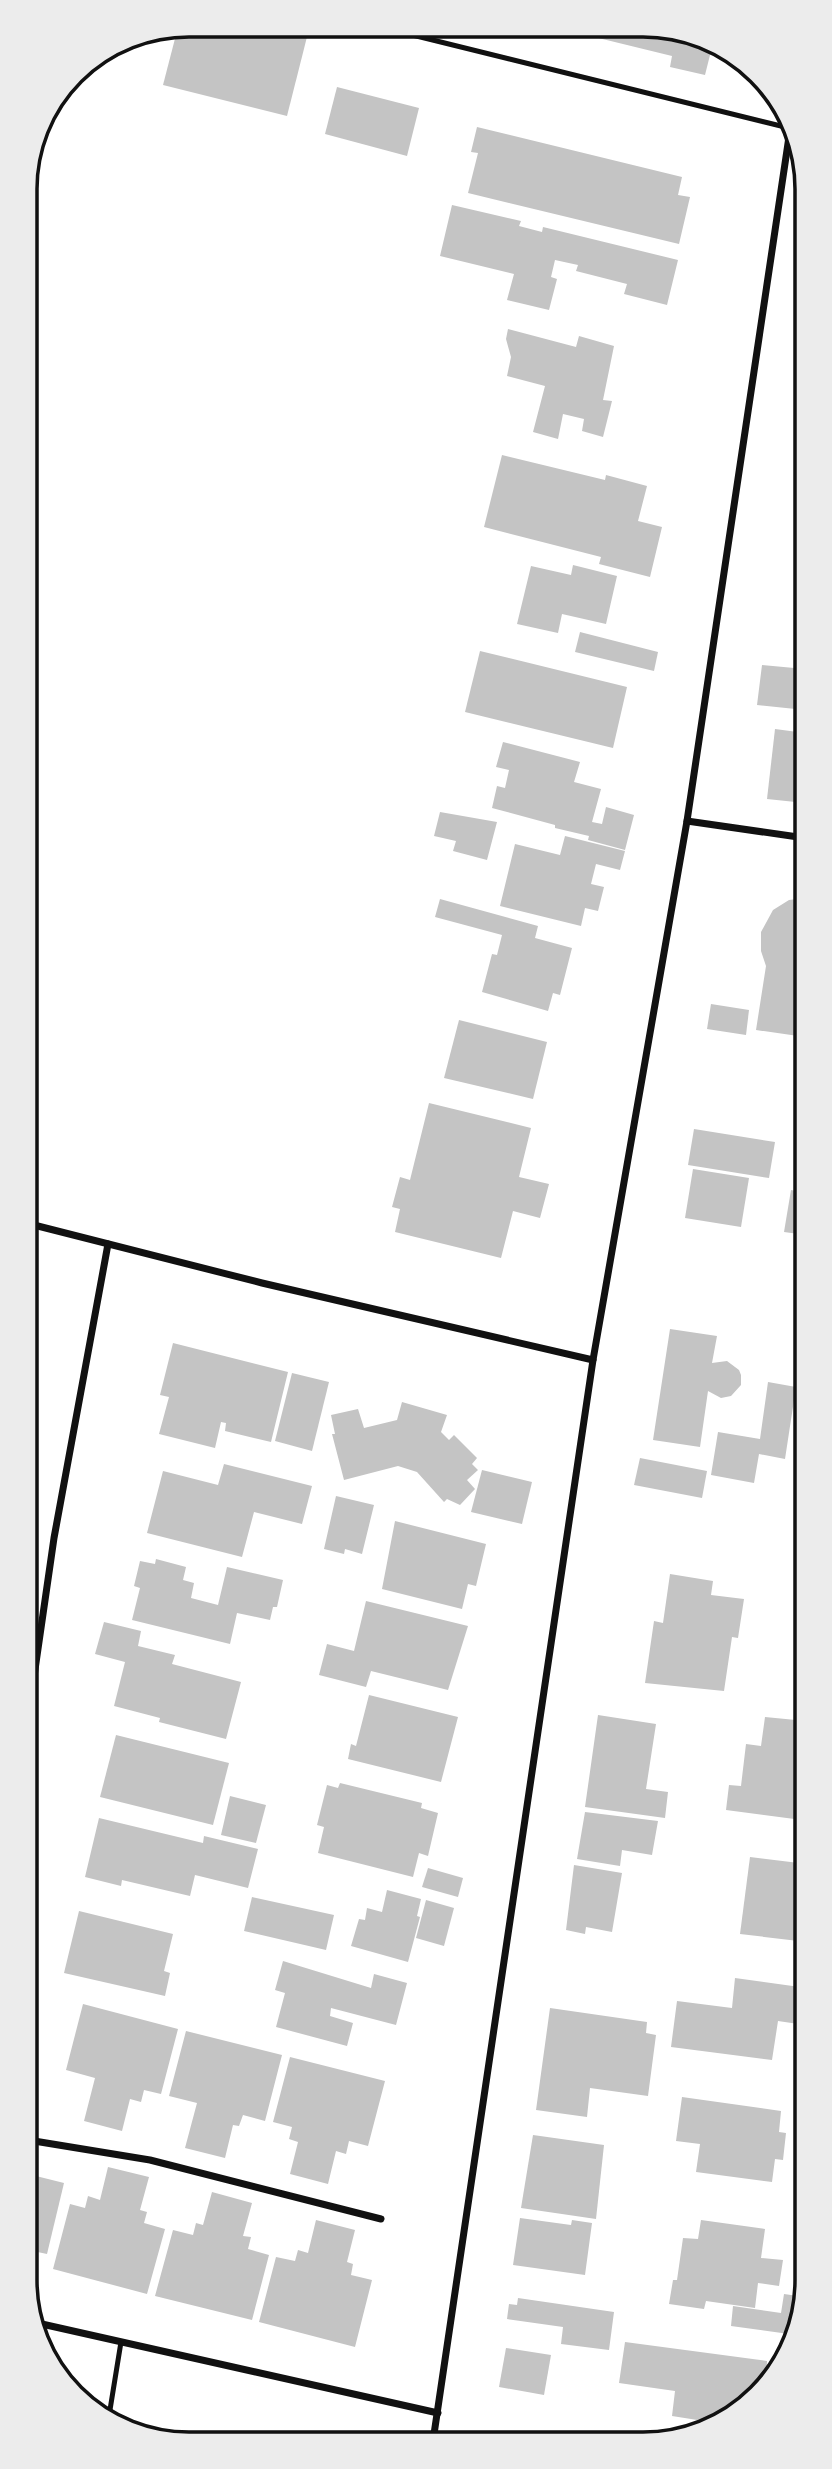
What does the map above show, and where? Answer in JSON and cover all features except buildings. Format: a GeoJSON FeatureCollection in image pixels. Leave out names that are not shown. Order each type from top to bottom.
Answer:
{"type":"FeatureCollection","features":[{"type":"Feature","properties":{"kind":"street"},"geometry":{"type":"LineString","coordinates":[[435,2432],[593,1360],[687,821],[788,143]]}},
{"type":"Feature","properties":{"kind":"street"},"geometry":{"type":"LineString","coordinates":[[687,821],[795,837]]}},
{"type":"Feature","properties":{"kind":"street"},"geometry":{"type":"LineString","coordinates":[[37,1226],[593,1360]]}},
{"type":"Feature","properties":{"kind":"street"},"geometry":{"type":"LineString","coordinates":[[37,1656],[54,1538],[108,1244]]}},
{"type":"Feature","properties":{"kind":"street"},"geometry":{"type":"LineString","coordinates":[[37,2142],[150,2160],[380,2218]]}},
{"type":"Feature","properties":{"kind":"street"},"geometry":{"type":"LineString","coordinates":[[44,2324],[438,2413]]}},
{"type":"Feature","properties":{"kind":"lane"},"geometry":{"type":"LineString","coordinates":[[420,37],[782,127]]}},
{"type":"Feature","properties":{"kind":"lane"},"geometry":{"type":"LineString","coordinates":[[110,2410],[121,2342]]}}]}
